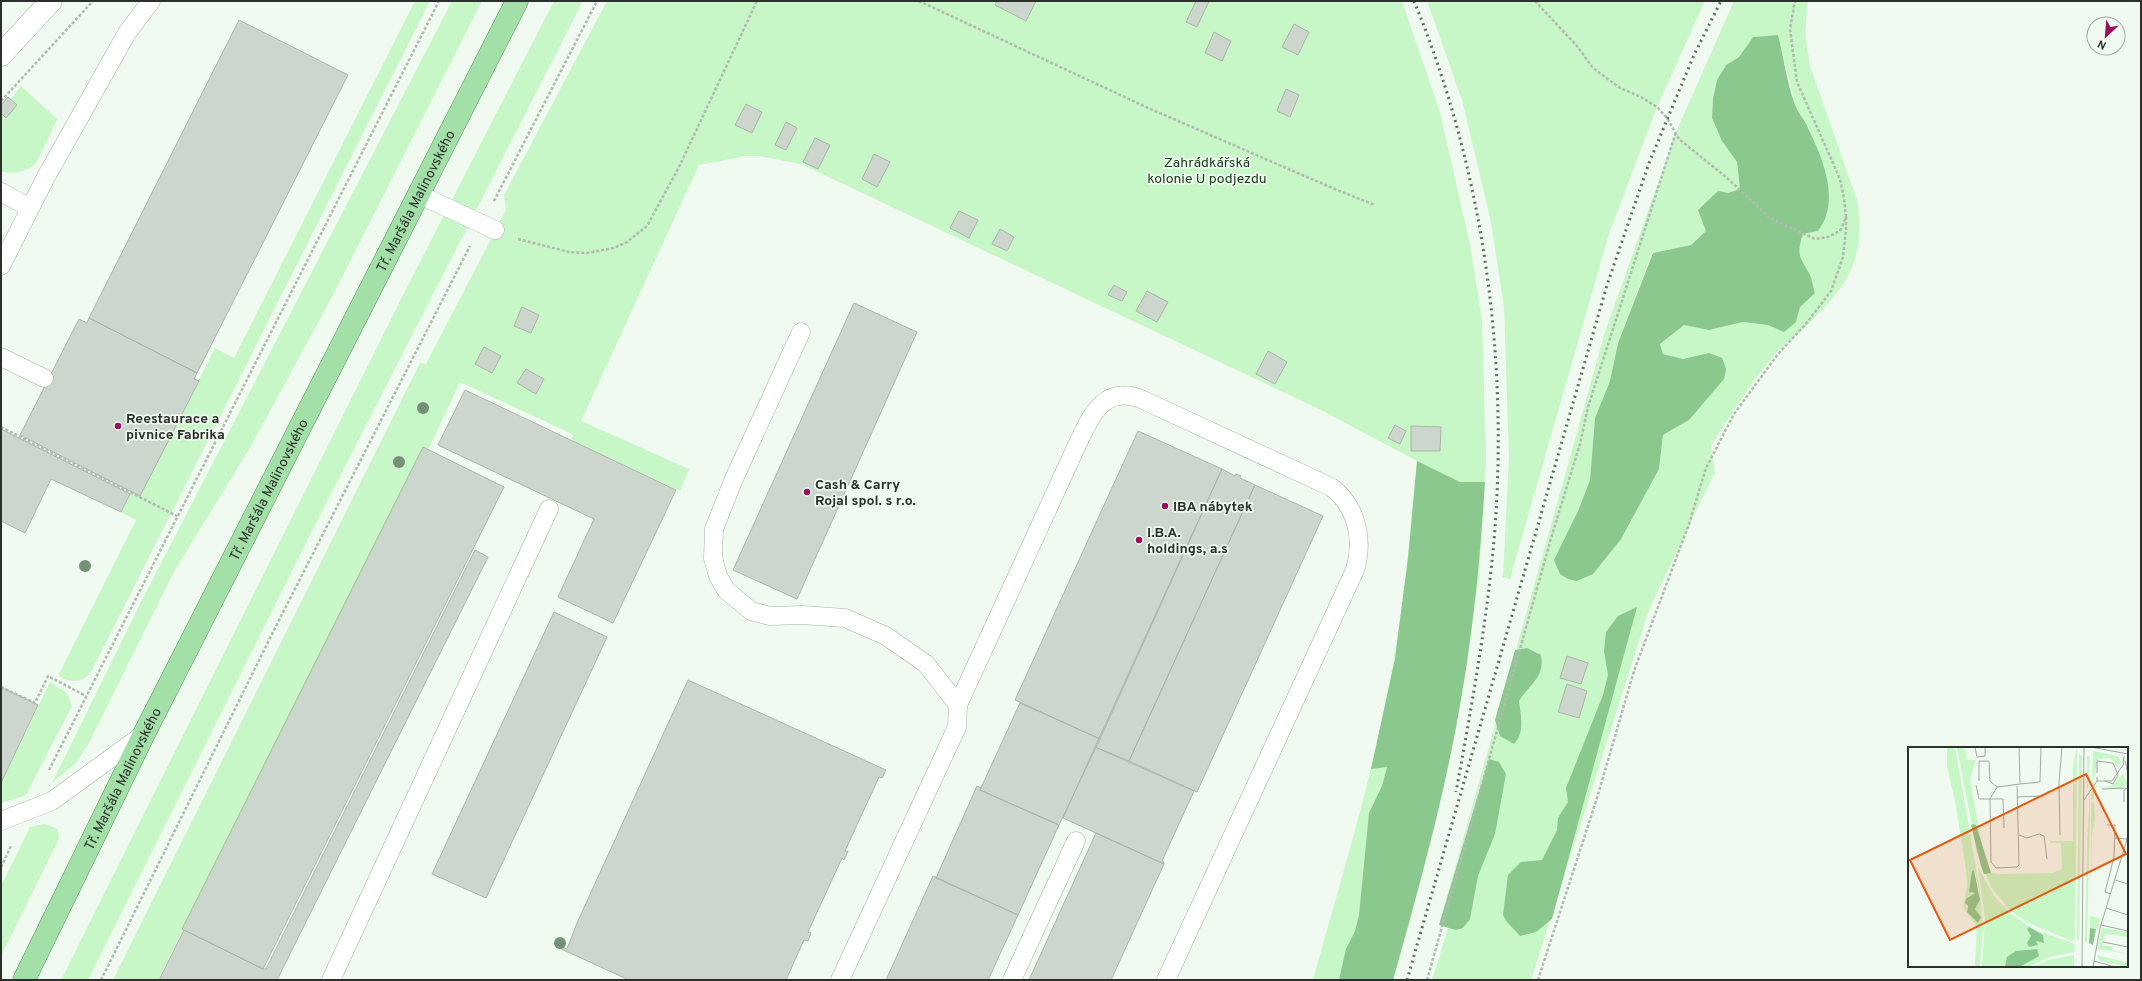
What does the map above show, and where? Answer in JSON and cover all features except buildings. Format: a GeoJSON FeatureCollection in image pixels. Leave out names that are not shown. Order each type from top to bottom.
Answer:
{"type":"FeatureCollection","features":[{"type":"Feature","properties":{"kind":"main road","name":"Tř. Maršála Malinovského"},"geometry":{"type":"LineString","coordinates":[[24,980],[144,734],[517,1]]}},
{"type":"Feature","properties":{"kind":"street"},"geometry":{"type":"LineString","coordinates":[[1,55],[51,1]]}},
{"type":"Feature","properties":{"kind":"lane"},"geometry":{"type":"LineString","coordinates":[[1,266],[30,208],[127,33],[151,1]]}},
{"type":"Feature","properties":{"kind":"lane"},"geometry":{"type":"LineString","coordinates":[[1,192],[30,208]]}},
{"type":"Feature","properties":{"kind":"lane"},"geometry":{"type":"LineString","coordinates":[[418,194],[489,227]]}},
{"type":"Feature","properties":{"kind":"lane"},"geometry":{"type":"LineString","coordinates":[[801,332],[733,481],[714,529],[713,558],[718,576],[726,590],[751,611],[770,616],[802,615],[845,618],[886,636],[926,664],[958,705]]}},
{"type":"Feature","properties":{"kind":"lane"},"geometry":{"type":"LineString","coordinates":[[1,357],[44,378]]}},
{"type":"Feature","properties":{"kind":"lane"},"geometry":{"type":"LineString","coordinates":[[840,980],[957,727],[958,705],[1077,445],[1097,407],[1115,396],[1125,395],[1141,399],[1331,487],[1344,499],[1355,520],[1360,547],[1355,570],[1166,980]]}},
{"type":"Feature","properties":{"kind":"lane"},"geometry":{"type":"LineString","coordinates":[[331,980],[549,509]]}},
{"type":"Feature","properties":{"kind":"lane"},"geometry":{"type":"LineString","coordinates":[[1,821],[52,801],[144,734]]}},
{"type":"Feature","properties":{"kind":"lane"},"geometry":{"type":"LineString","coordinates":[[1012,980],[1076,841]]}},
{"type":"Feature","properties":{"kind":"path"},"geometry":{"type":"LineString","coordinates":[[1,101],[93,1]]}},
{"type":"Feature","properties":{"kind":"path"},"geometry":{"type":"LineString","coordinates":[[1,867],[28,810],[177,516],[440,1]]}},
{"type":"Feature","properties":{"kind":"path"},"geometry":{"type":"LineString","coordinates":[[101,980],[281,616],[489,227],[597,1]]}},
{"type":"Feature","properties":{"kind":"path"},"geometry":{"type":"LineString","coordinates":[[489,227],[527,242],[569,252],[587,253],[614,248],[627,242],[647,226],[679,166],[757,1]]}},
{"type":"Feature","properties":{"kind":"path"},"geometry":{"type":"LineString","coordinates":[[919,1],[1146,107],[1375,205]]}},
{"type":"Feature","properties":{"kind":"path"},"geometry":{"type":"LineString","coordinates":[[1535,1],[1577,46],[1593,68],[1620,88],[1641,97],[1657,107],[1686,145],[1706,159],[1770,218],[1815,238],[1828,237],[1840,231],[1846,217]]}},
{"type":"Feature","properties":{"kind":"path"},"geometry":{"type":"LineString","coordinates":[[1538,980],[1597,798],[1634,671],[1689,524],[1706,468],[1734,414],[1778,354],[1805,325],[1831,291],[1842,257],[1846,217],[1840,179],[1797,82],[1790,29],[1795,1]]}},
{"type":"Feature","properties":{"kind":"path"},"geometry":{"type":"LineString","coordinates":[[1427,980],[1552,535],[1580,444],[1588,407],[1676,132]]}},
{"type":"Feature","properties":{"kind":"path"},"geometry":{"type":"LineString","coordinates":[[1,427],[177,516]]}},
{"type":"Feature","properties":{"kind":"path"},"geometry":{"type":"LineString","coordinates":[[1,687],[35,703],[48,676],[86,696]]}},
{"type":"Feature","properties":{"kind":"green space"},"geometry":{"type":"Polygon","coordinates":[[[415,1],[430,1],[92,670],[85,678],[77,681],[68,680],[58,676],[136,520],[121,512],[131,492],[140,495],[215,348],[234,358],[415,1]]]}},
{"type":"Feature","properties":{"kind":"green space"},"geometry":{"type":"Polygon","coordinates":[[[452,1],[482,1],[333,295],[251,446],[175,570],[89,743],[76,763],[52,783],[142,600],[452,1]]]}},
{"type":"Feature","properties":{"kind":"green space"},"geometry":{"type":"Polygon","coordinates":[[[554,1],[583,1],[310,535],[88,980],[61,980],[402,297],[554,1]]]}},
{"type":"Feature","properties":{"kind":"green space","name":"Zahrádkářská kolonie U podjezdu"},"geometry":{"type":"Polygon","coordinates":[[[607,1],[1402,1],[1440,112],[1470,244],[1482,321],[1486,458],[1479,576],[1457,722],[1410,920],[1393,980],[1313,980],[1357,822],[1386,703],[1404,588],[1417,461],[1321,410],[801,164],[758,156],[745,156],[699,165],[581,421],[689,469],[680,491],[571,440],[574,435],[460,382],[430,446],[404,485],[158,980],[113,980],[420,363],[426,364],[506,210],[504,195],[607,1]]]}},
{"type":"Feature","properties":{"kind":"green space"},"geometry":{"type":"Polygon","coordinates":[[[1427,1],[1705,1],[1657,107],[1609,234],[1510,579],[1503,577],[1509,458],[1504,307],[1491,222],[1462,100],[1427,1]]]}},
{"type":"Feature","properties":{"kind":"green space"},"geometry":{"type":"Polygon","coordinates":[[[1734,1],[1808,1],[1805,33],[1810,66],[1857,200],[1859,241],[1855,259],[1849,274],[1840,289],[1829,303],[1771,359],[1747,390],[1711,446],[1715,472],[1649,610],[1531,980],[1432,980],[1448,928],[1439,925],[1605,332],[1676,132],[1734,1]],[[1778,35],[1753,37],[1739,57],[1726,65],[1717,80],[1713,98],[1712,118],[1722,141],[1737,162],[1740,189],[1728,193],[1706,231],[1691,245],[1652,253],[1618,342],[1610,381],[1595,418],[1590,480],[1578,511],[1555,560],[1642,500],[1659,469],[1663,435],[1689,420],[1695,357],[1679,358],[1667,356],[1663,354],[1660,344],[1684,324],[1710,330],[1743,322],[1768,325],[1784,331],[1796,322],[1800,307],[1815,293],[1811,279],[1799,252],[1803,234],[1818,231],[1827,179],[1823,164],[1808,127],[1796,107],[1778,35]]]}},
{"type":"Feature","properties":{"kind":"green space"},"geometry":{"type":"Polygon","coordinates":[[[1778,35],[1793,99],[1797,110],[1807,125],[1824,166],[1829,193],[1825,219],[1818,231],[1803,234],[1800,247],[1800,256],[1810,275],[1815,293],[1800,307],[1796,322],[1784,332],[1768,325],[1743,322],[1709,330],[1684,325],[1660,344],[1663,354],[1683,359],[1709,353],[1722,358],[1726,369],[1724,379],[1689,420],[1663,435],[1659,469],[1621,539],[1593,574],[1577,581],[1568,579],[1560,574],[1554,560],[1578,511],[1590,480],[1595,418],[1610,381],[1618,343],[1653,253],[1691,245],[1706,231],[1698,210],[1718,191],[1728,193],[1740,189],[1737,162],[1722,141],[1712,118],[1713,98],[1717,80],[1726,65],[1739,57],[1753,37],[1778,35]]]}},
{"type":"Feature","properties":{"kind":"green space"},"geometry":{"type":"Polygon","coordinates":[[[21,86],[57,119],[37,162],[31,167],[22,171],[9,173],[1,171],[1,111],[21,86]]]}},
{"type":"Feature","properties":{"kind":"green space"},"geometry":{"type":"Polygon","coordinates":[[[1417,461],[1460,482],[1485,482],[1481,543],[1467,663],[1444,787],[1420,884],[1393,980],[1339,980],[1346,949],[1355,931],[1359,915],[1369,813],[1382,786],[1387,767],[1371,769],[1395,659],[1408,558],[1417,461]]]}},
{"type":"Feature","properties":{"kind":"green space"},"geometry":{"type":"Polygon","coordinates":[[[1637,607],[1552,919],[1536,932],[1520,936],[1507,922],[1503,915],[1508,875],[1521,862],[1542,860],[1557,830],[1558,818],[1568,802],[1566,788],[1603,695],[1608,675],[1604,651],[1606,632],[1618,616],[1637,607]]]}},
{"type":"Feature","properties":{"kind":"green space"},"geometry":{"type":"Polygon","coordinates":[[[1527,648],[1541,655],[1542,663],[1536,680],[1519,701],[1521,730],[1520,735],[1514,744],[1500,736],[1495,720],[1515,650],[1527,648]]]}},
{"type":"Feature","properties":{"kind":"green space"},"geometry":{"type":"Polygon","coordinates":[[[50,682],[67,693],[72,706],[26,795],[1,803],[1,784],[50,682]]]}},
{"type":"Feature","properties":{"kind":"green space"},"geometry":{"type":"Polygon","coordinates":[[[1489,759],[1499,762],[1506,774],[1495,834],[1478,876],[1470,919],[1463,928],[1456,930],[1439,925],[1489,759]]]}},
{"type":"Feature","properties":{"kind":"green space"},"geometry":{"type":"Polygon","coordinates":[[[45,824],[58,829],[59,839],[1,956],[1,886],[30,827],[45,824]]]}},
{"type":"Feature","properties":{"kind":"railway"},"geometry":{"type":"LineString","coordinates":[[1414,1],[1438,64],[1457,128],[1473,193],[1485,260],[1493,327],[1497,394],[1498,461],[1492,561],[1479,660],[1456,792]]}},
{"type":"Feature","properties":{"kind":"railway"},"geometry":{"type":"LineString","coordinates":[[1407,980],[1607,285],[1649,163],[1694,55],[1721,1]]}},
{"type":"Feature","properties":{"kind":"place","name":"Reestaurace a pivnice Fabrika"},"geometry":{"type":"Point","coordinates":[118,426]}},
{"type":"Feature","properties":{"kind":"place","name":"Cash & Carry Rojal spol. s r.o."},"geometry":{"type":"Point","coordinates":[807,492]}},
{"type":"Feature","properties":{"kind":"place","name":"IBA nábytek"},"geometry":{"type":"Point","coordinates":[1165,506]}},
{"type":"Feature","properties":{"kind":"place","name":"I.B.A. holdings, a.s"},"geometry":{"type":"Point","coordinates":[1139,540]}}]}
